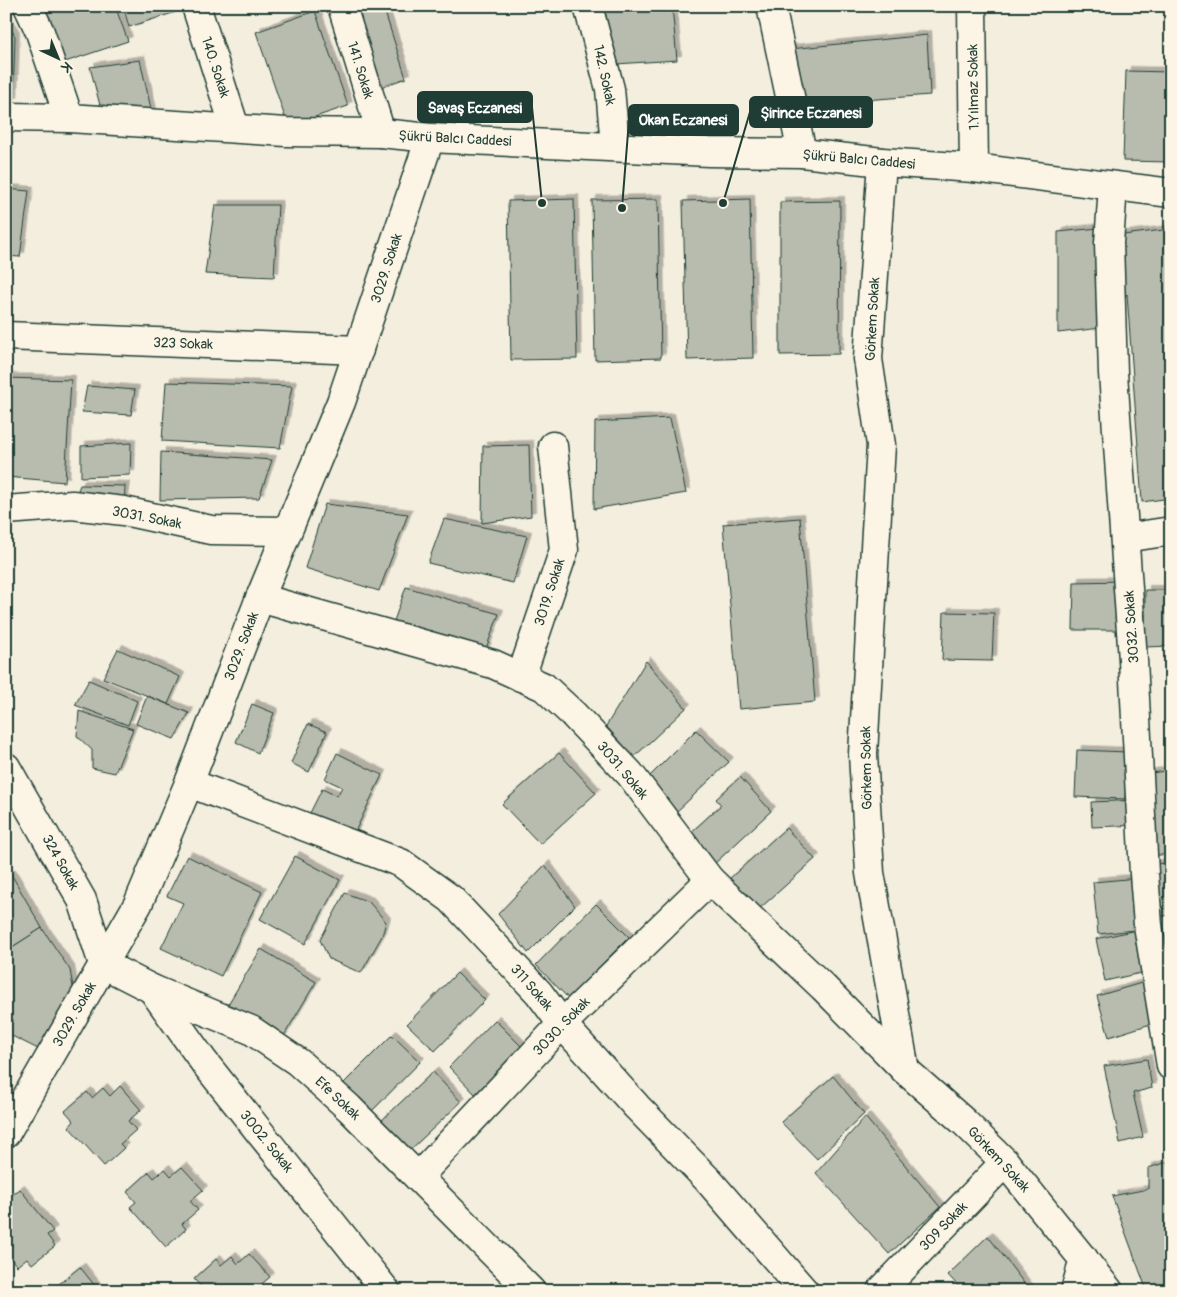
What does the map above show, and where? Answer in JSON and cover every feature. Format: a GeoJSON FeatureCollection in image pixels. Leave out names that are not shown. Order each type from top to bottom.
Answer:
{"type":"FeatureCollection","features":[{"type":"Feature","properties":{"kind":"street"},"geometry":{"type":"LineString","coordinates":[[28,6],[40,32],[69,118]]}},
{"type":"Feature","properties":{"kind":"street","name":"140. Sokak"},"geometry":{"type":"LineString","coordinates":[[196,6],[235,128]]}},
{"type":"Feature","properties":{"kind":"street","name":"141. Sokak"},"geometry":{"type":"LineString","coordinates":[[342,6],[381,133]]}},
{"type":"Feature","properties":{"kind":"street","name":"142. Sokak"},"geometry":{"type":"LineString","coordinates":[[588,6],[610,89],[615,145]]}},
{"type":"Feature","properties":{"kind":"street"},"geometry":{"type":"LineString","coordinates":[[771,6],[802,153]]}},
{"type":"Feature","properties":{"kind":"street","name":"1.Yılmaz Sokak"},"geometry":{"type":"LineString","coordinates":[[972,6],[974,168]]}},
{"type":"Feature","properties":{"kind":"street","name":"Şükrü Balcı Caddesi"},"geometry":{"type":"LineString","coordinates":[[6,117],[69,118],[286,132],[381,133],[430,138],[615,145],[709,152],[802,153],[882,162],[974,168],[1171,193]]}},
{"type":"Feature","properties":{"kind":"street","name":"3029. Sokak"},"geometry":{"type":"LineString","coordinates":[[6,1133],[138,904],[189,784],[260,598],[341,402],[430,138]]}},
{"type":"Feature","properties":{"kind":"street","name":"Görkem Sokak"},"geometry":{"type":"LineString","coordinates":[[882,162],[868,359],[881,445],[863,754],[870,873],[905,1070],[964,1122],[1005,1162],[1109,1291]]}},
{"type":"Feature","properties":{"kind":"street","name":"3032. Sokak"},"geometry":{"type":"LineString","coordinates":[[1113,186],[1109,243],[1113,374],[1125,538],[1148,925],[1171,1066]]}},
{"type":"Feature","properties":{"kind":"street","name":"323 Sokak"},"geometry":{"type":"LineString","coordinates":[[6,336],[359,350]]}},
{"type":"Feature","properties":{"kind":"street","name":"3019. Sokak"},"geometry":{"type":"LineString","coordinates":[[521,676],[564,550],[553,446]]}},
{"type":"Feature","properties":{"kind":"street","name":"3031. Sokak"},"geometry":{"type":"LineString","coordinates":[[6,510],[72,504],[124,511],[211,530],[287,531]]}},
{"type":"Feature","properties":{"kind":"street"},"geometry":{"type":"LineString","coordinates":[[1125,538],[1171,531]]}},
{"type":"Feature","properties":{"kind":"street","name":"3031. Sokak"},"geometry":{"type":"LineString","coordinates":[[260,598],[493,664],[544,687],[573,714],[630,774],[710,880],[823,987],[905,1070]]}},
{"type":"Feature","properties":{"kind":"street","name":"324 Sokak"},"geometry":{"type":"LineString","coordinates":[[6,767],[82,900],[103,964]]}},
{"type":"Feature","properties":{"kind":"street","name":"311 Sokak"},"geometry":{"type":"LineString","coordinates":[[189,784],[401,863],[451,899],[540,993],[562,1024],[637,1107],[708,1180],[804,1291]]}},
{"type":"Feature","properties":{"kind":"street","name":"3030. Sokak"},"geometry":{"type":"LineString","coordinates":[[418,1177],[562,1024],[710,880]]}},
{"type":"Feature","properties":{"kind":"street","name":"Efe Sokak"},"geometry":{"type":"LineString","coordinates":[[103,964],[152,989],[251,1030],[298,1062],[349,1108],[531,1291]]}},
{"type":"Feature","properties":{"kind":"street","name":"3002. Sokak"},"geometry":{"type":"LineString","coordinates":[[152,989],[204,1062],[386,1291]]}},
{"type":"Feature","properties":{"kind":"street","name":"309 Sokak"},"geometry":{"type":"LineString","coordinates":[[881,1291],[1005,1162]]}},
{"type":"Feature","properties":{"kind":"street"},"geometry":{"type":"LineString","coordinates":[[1075,1291],[1084,1259]]}},
{"type":"Feature","properties":{"kind":"building"},"geometry":{"type":"Polygon","coordinates":[[[62,6],[115,6],[128,41],[65,62],[47,12],[62,6]]]}},
{"type":"Feature","properties":{"kind":"building"},"geometry":{"type":"Polygon","coordinates":[[[123,6],[174,6],[176,12],[129,27],[123,6]]]}},
{"type":"Feature","properties":{"kind":"building"},"geometry":{"type":"Polygon","coordinates":[[[383,6],[406,78],[381,87],[357,10],[383,6]]]}},
{"type":"Feature","properties":{"kind":"building"},"geometry":{"type":"Polygon","coordinates":[[[604,6],[672,6],[677,60],[616,64],[604,6]]]}},
{"type":"Feature","properties":{"kind":"building"},"geometry":{"type":"Polygon","coordinates":[[[315,11],[348,106],[288,126],[256,32],[315,11]]]}},
{"type":"Feature","properties":{"kind":"building"},"geometry":{"type":"Polygon","coordinates":[[[6,20],[15,36],[13,102],[6,102],[6,20]]]}},
{"type":"Feature","properties":{"kind":"building"},"geometry":{"type":"Polygon","coordinates":[[[927,35],[930,95],[799,105],[790,49],[927,35]]]}},
{"type":"Feature","properties":{"kind":"building"},"geometry":{"type":"Polygon","coordinates":[[[140,60],[152,113],[102,113],[90,67],[140,60]]]}},
{"type":"Feature","properties":{"kind":"building"},"geometry":{"type":"Polygon","coordinates":[[[1126,71],[1171,72],[1171,162],[1123,161],[1126,71]]]}},
{"type":"Feature","properties":{"kind":"building"},"geometry":{"type":"Polygon","coordinates":[[[6,189],[29,191],[20,257],[6,256],[6,189]]]}},
{"type":"Feature","properties":{"kind":"building"},"geometry":{"type":"Polygon","coordinates":[[[574,199],[577,359],[511,360],[508,201],[574,199]]]}},
{"type":"Feature","properties":{"kind":"building"},"geometry":{"type":"Polygon","coordinates":[[[658,199],[661,358],[595,360],[592,200],[658,199]]]}},
{"type":"Feature","properties":{"kind":"building"},"geometry":{"type":"Polygon","coordinates":[[[750,199],[753,358],[687,360],[683,201],[750,199]]]}},
{"type":"Feature","properties":{"kind":"building"},"geometry":{"type":"Polygon","coordinates":[[[840,201],[839,354],[780,355],[780,202],[840,201]]]}},
{"type":"Feature","properties":{"kind":"building"},"geometry":{"type":"Polygon","coordinates":[[[215,205],[278,205],[274,277],[205,274],[215,205]]]}},
{"type":"Feature","properties":{"kind":"building"},"geometry":{"type":"Polygon","coordinates":[[[1099,228],[1123,235],[1171,229],[1171,498],[1142,502],[1127,294],[1101,328],[1058,333],[1058,232],[1099,228]]]}},
{"type":"Feature","properties":{"kind":"building"},"geometry":{"type":"Polygon","coordinates":[[[6,378],[71,380],[65,482],[6,477],[6,378]]]}},
{"type":"Feature","properties":{"kind":"building"},"geometry":{"type":"Polygon","coordinates":[[[166,382],[292,386],[280,448],[162,441],[166,382]]]}},
{"type":"Feature","properties":{"kind":"building"},"geometry":{"type":"Polygon","coordinates":[[[87,386],[135,390],[131,415],[82,412],[87,386]]]}},
{"type":"Feature","properties":{"kind":"building"},"geometry":{"type":"Polygon","coordinates":[[[670,418],[686,493],[594,509],[595,422],[670,418]]]}},
{"type":"Feature","properties":{"kind":"building"},"geometry":{"type":"Polygon","coordinates":[[[131,443],[130,475],[81,477],[81,446],[131,443]]]}},
{"type":"Feature","properties":{"kind":"building"},"geometry":{"type":"Polygon","coordinates":[[[529,445],[531,516],[482,523],[483,446],[529,445]]]}},
{"type":"Feature","properties":{"kind":"building"},"geometry":{"type":"Polygon","coordinates":[[[161,452],[272,460],[259,498],[160,500],[161,452]]]}},
{"type":"Feature","properties":{"kind":"building"},"geometry":{"type":"Polygon","coordinates":[[[80,485],[125,486],[124,511],[72,505],[80,485]]]}},
{"type":"Feature","properties":{"kind":"building"},"geometry":{"type":"Polygon","coordinates":[[[325,504],[408,514],[379,591],[305,568],[325,504]]]}},
{"type":"Feature","properties":{"kind":"building"},"geometry":{"type":"Polygon","coordinates":[[[800,518],[815,702],[739,709],[723,524],[800,518]]]}},
{"type":"Feature","properties":{"kind":"building"},"geometry":{"type":"Polygon","coordinates":[[[444,519],[527,536],[513,583],[428,563],[444,519]]]}},
{"type":"Feature","properties":{"kind":"building"},"geometry":{"type":"Polygon","coordinates":[[[1125,581],[1125,630],[1073,630],[1074,582],[1125,581]]]}},
{"type":"Feature","properties":{"kind":"building"},"geometry":{"type":"Polygon","coordinates":[[[406,587],[499,614],[485,651],[394,621],[406,587]]]}},
{"type":"Feature","properties":{"kind":"building"},"geometry":{"type":"Polygon","coordinates":[[[1145,590],[1171,590],[1171,646],[1145,647],[1145,590]]]}},
{"type":"Feature","properties":{"kind":"building"},"geometry":{"type":"Polygon","coordinates":[[[944,612],[994,613],[992,661],[942,660],[944,612]]]}},
{"type":"Feature","properties":{"kind":"building"},"geometry":{"type":"Polygon","coordinates":[[[118,649],[180,677],[168,704],[103,678],[118,649]]]}},
{"type":"Feature","properties":{"kind":"building"},"geometry":{"type":"Polygon","coordinates":[[[646,661],[686,708],[634,757],[606,726],[646,661]]]}},
{"type":"Feature","properties":{"kind":"building"},"geometry":{"type":"Polygon","coordinates":[[[89,680],[137,701],[128,725],[75,705],[89,680]]]}},
{"type":"Feature","properties":{"kind":"building"},"geometry":{"type":"Polygon","coordinates":[[[147,696],[189,713],[174,739],[136,724],[147,696]]]}},
{"type":"Feature","properties":{"kind":"building"},"geometry":{"type":"Polygon","coordinates":[[[252,704],[274,713],[258,753],[236,742],[252,704]]]}},
{"type":"Feature","properties":{"kind":"building"},"geometry":{"type":"Polygon","coordinates":[[[79,711],[133,729],[115,773],[92,768],[92,750],[77,736],[79,711]]]}},
{"type":"Feature","properties":{"kind":"building"},"geometry":{"type":"Polygon","coordinates":[[[308,724],[327,732],[309,772],[291,763],[308,724]]]}},
{"type":"Feature","properties":{"kind":"building"},"geometry":{"type":"Polygon","coordinates":[[[696,730],[729,762],[675,813],[647,779],[696,730]]]}},
{"type":"Feature","properties":{"kind":"building"},"geometry":{"type":"Polygon","coordinates":[[[1077,750],[1127,752],[1125,799],[1075,797],[1077,750]]]}},
{"type":"Feature","properties":{"kind":"building"},"geometry":{"type":"Polygon","coordinates":[[[337,753],[382,775],[353,836],[309,815],[322,789],[337,796],[342,787],[325,779],[337,753]]]}},
{"type":"Feature","properties":{"kind":"building"},"geometry":{"type":"Polygon","coordinates":[[[559,753],[596,793],[540,844],[502,804],[559,753]]]}},
{"type":"Feature","properties":{"kind":"building"},"geometry":{"type":"Polygon","coordinates":[[[1171,770],[1171,855],[1152,855],[1145,774],[1171,770]]]}},
{"type":"Feature","properties":{"kind":"building"},"geometry":{"type":"Polygon","coordinates":[[[740,777],[771,811],[712,866],[686,837],[721,805],[716,799],[740,777]]]}},
{"type":"Feature","properties":{"kind":"building"},"geometry":{"type":"Polygon","coordinates":[[[1140,800],[1141,825],[1092,827],[1091,802],[1140,800]]]}},
{"type":"Feature","properties":{"kind":"building"},"geometry":{"type":"Polygon","coordinates":[[[786,828],[815,859],[758,910],[729,879],[786,828]]]}},
{"type":"Feature","properties":{"kind":"building"},"geometry":{"type":"Polygon","coordinates":[[[187,856],[262,892],[221,976],[161,948],[183,903],[167,896],[187,856]]]}},
{"type":"Feature","properties":{"kind":"building"},"geometry":{"type":"Polygon","coordinates":[[[295,856],[340,880],[305,944],[260,919],[295,856]]]}},
{"type":"Feature","properties":{"kind":"building"},"geometry":{"type":"Polygon","coordinates":[[[1171,862],[1171,915],[1151,918],[1143,866],[1171,862]]]}},
{"type":"Feature","properties":{"kind":"building"},"geometry":{"type":"Polygon","coordinates":[[[545,865],[575,906],[528,953],[498,914],[545,865]]]}},
{"type":"Feature","properties":{"kind":"building"},"geometry":{"type":"Polygon","coordinates":[[[11,874],[42,928],[6,951],[6,877],[11,874]]]}},
{"type":"Feature","properties":{"kind":"building"},"geometry":{"type":"Polygon","coordinates":[[[1138,878],[1143,929],[1098,934],[1093,882],[1138,878]]]}},
{"type":"Feature","properties":{"kind":"building"},"geometry":{"type":"Polygon","coordinates":[[[345,893],[369,902],[386,922],[382,936],[361,973],[329,959],[320,940],[345,893]]]}},
{"type":"Feature","properties":{"kind":"building"},"geometry":{"type":"Polygon","coordinates":[[[596,904],[629,937],[568,998],[536,965],[596,904]]]}},
{"type":"Feature","properties":{"kind":"building"},"geometry":{"type":"Polygon","coordinates":[[[42,928],[70,970],[77,1009],[40,1050],[6,1033],[6,951],[42,928]]]}},
{"type":"Feature","properties":{"kind":"building"},"geometry":{"type":"Polygon","coordinates":[[[1136,930],[1145,972],[1105,981],[1096,939],[1136,930]]]}},
{"type":"Feature","properties":{"kind":"building"},"geometry":{"type":"Polygon","coordinates":[[[261,949],[316,982],[282,1039],[227,1006],[261,949]]]}},
{"type":"Feature","properties":{"kind":"building"},"geometry":{"type":"Polygon","coordinates":[[[457,973],[485,1000],[435,1051],[407,1024],[457,973]]]}},
{"type":"Feature","properties":{"kind":"building"},"geometry":{"type":"Polygon","coordinates":[[[1145,982],[1157,1022],[1109,1037],[1097,996],[1145,982]]]}},
{"type":"Feature","properties":{"kind":"building"},"geometry":{"type":"Polygon","coordinates":[[[495,1020],[523,1048],[476,1095],[449,1067],[495,1020]]]}},
{"type":"Feature","properties":{"kind":"building"},"geometry":{"type":"Polygon","coordinates":[[[392,1035],[420,1062],[371,1112],[343,1084],[392,1035]]]}},
{"type":"Feature","properties":{"kind":"building"},"geometry":{"type":"Polygon","coordinates":[[[1147,1059],[1152,1088],[1133,1093],[1143,1137],[1120,1143],[1104,1066],[1147,1059]]]}},
{"type":"Feature","properties":{"kind":"building"},"geometry":{"type":"Polygon","coordinates":[[[433,1072],[461,1102],[408,1152],[380,1122],[433,1072]]]}},
{"type":"Feature","properties":{"kind":"building"},"geometry":{"type":"Polygon","coordinates":[[[833,1076],[864,1114],[817,1159],[781,1122],[833,1076]]]}},
{"type":"Feature","properties":{"kind":"building"},"geometry":{"type":"Polygon","coordinates":[[[120,1086],[141,1110],[128,1121],[136,1130],[120,1144],[124,1148],[104,1166],[69,1127],[74,1121],[65,1111],[87,1092],[92,1098],[103,1088],[110,1096],[120,1086]]]}},
{"type":"Feature","properties":{"kind":"building"},"geometry":{"type":"Polygon","coordinates":[[[865,1117],[940,1207],[889,1254],[816,1173],[865,1117]]]}},
{"type":"Feature","properties":{"kind":"building"},"geometry":{"type":"Polygon","coordinates":[[[1171,1161],[1171,1291],[1147,1291],[1112,1196],[1148,1189],[1148,1168],[1171,1161]]]}},
{"type":"Feature","properties":{"kind":"building"},"geometry":{"type":"Polygon","coordinates":[[[182,1167],[203,1190],[190,1201],[198,1210],[182,1224],[186,1229],[166,1247],[130,1207],[136,1202],[127,1192],[149,1172],[154,1178],[165,1169],[171,1176],[182,1167]]]}},
{"type":"Feature","properties":{"kind":"building"},"geometry":{"type":"Polygon","coordinates":[[[20,1189],[53,1231],[47,1235],[55,1246],[32,1264],[27,1258],[17,1266],[10,1258],[6,1262],[6,1200],[20,1189]]]}},
{"type":"Feature","properties":{"kind":"building"},"geometry":{"type":"Polygon","coordinates":[[[988,1236],[1030,1291],[963,1291],[948,1275],[988,1236]]]}},
{"type":"Feature","properties":{"kind":"building"},"geometry":{"type":"Polygon","coordinates":[[[249,1254],[270,1277],[257,1288],[259,1291],[201,1291],[203,1289],[194,1279],[216,1259],[221,1265],[232,1256],[238,1264],[249,1254]]]}},
{"type":"Feature","properties":{"kind":"building"},"geometry":{"type":"Polygon","coordinates":[[[80,1267],[99,1291],[59,1291],[62,1288],[59,1284],[80,1267]]]}},
{"type":"Feature","properties":{"kind":"place","name":"Savaş Eczanesi"},"geometry":{"type":"Point","coordinates":[542,203]}},
{"type":"Feature","properties":{"kind":"place","name":"Şirince Eczanesi"},"geometry":{"type":"Point","coordinates":[723,203]}},
{"type":"Feature","properties":{"kind":"place","name":"Okan Eczanesi"},"geometry":{"type":"Point","coordinates":[622,208]}}]}
